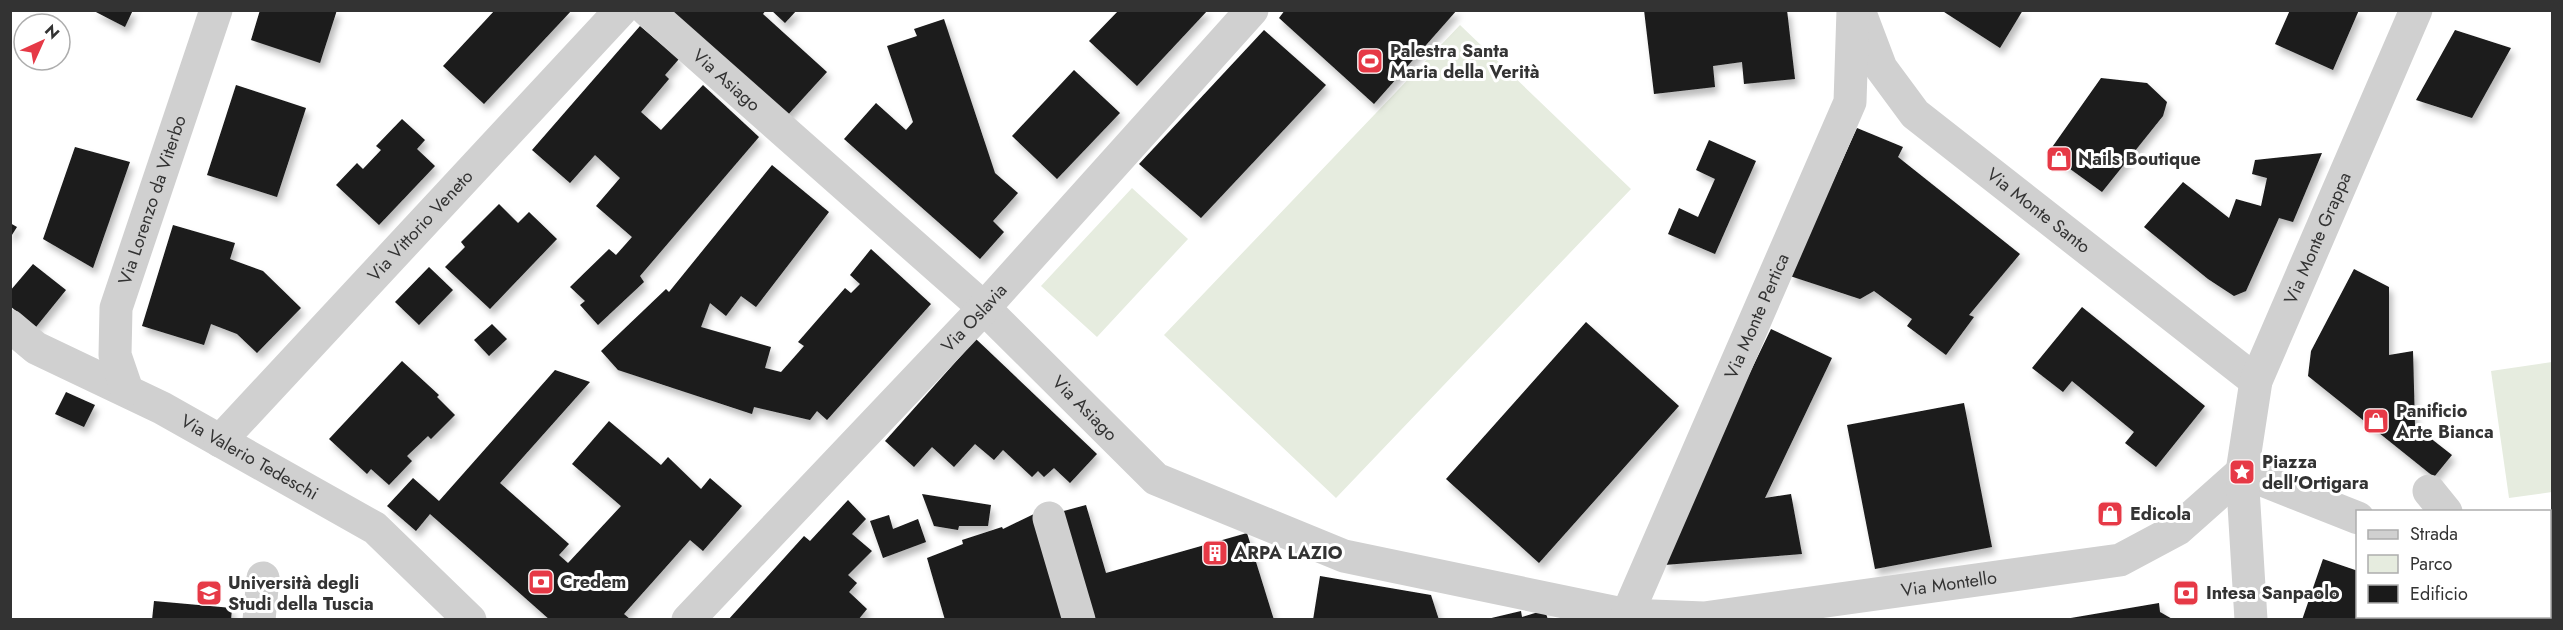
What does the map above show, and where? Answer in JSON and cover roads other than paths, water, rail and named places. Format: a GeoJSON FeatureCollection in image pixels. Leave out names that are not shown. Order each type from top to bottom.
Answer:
{"type":"FeatureCollection","features":[{"type":"Feature","properties":{"kind":"street","name":"Via Lorenzo da Viterbo"},"geometry":{"type":"LineString","coordinates":[[127,390],[115,355],[116,308],[216,10]]}},
{"type":"Feature","properties":{"kind":"street","name":"Via Vittorio Veneto"},"geometry":{"type":"LineString","coordinates":[[220,441],[621,10]]}},
{"type":"Feature","properties":{"kind":"street","name":"Via Asiago"},"geometry":{"type":"LineString","coordinates":[[647,10],[984,308],[1156,479],[1344,556],[1628,617]]}},
{"type":"Feature","properties":{"kind":"street","name":"Via Oslavia"},"geometry":{"type":"LineString","coordinates":[[688,620],[984,308],[1252,10]]}},
{"type":"Feature","properties":{"kind":"street","name":"Via Monte Pertica"},"geometry":{"type":"LineString","coordinates":[[1628,617],[1850,102],[1854,10]]}},
{"type":"Feature","properties":{"kind":"street","name":"Via Monte Santo"},"geometry":{"type":"LineString","coordinates":[[1859,10],[1881,68],[1915,114],[2256,381]]}},
{"type":"Feature","properties":{"kind":"street","name":"Via Monte Grappa"},"geometry":{"type":"LineString","coordinates":[[2251,620],[2242,472],[2256,381],[2416,10]]}},
{"type":"Feature","properties":{"kind":"street","name":"Via Valerio Tedeschi"},"geometry":{"type":"LineString","coordinates":[[10,326],[36,348],[127,390],[375,528],[470,620]]}},
{"type":"Feature","properties":{"kind":"street","name":"Via Montello"},"geometry":{"type":"LineString","coordinates":[[1628,617],[1704,618],[1941,587],[2120,560],[2178,530],[2242,472]]}},
{"type":"Feature","properties":{"kind":"street"},"geometry":{"type":"LineString","coordinates":[[2242,472],[2356,517]]}},
{"type":"Feature","properties":{"kind":"street"},"geometry":{"type":"LineString","coordinates":[[1049,519],[1079,620]]}},
{"type":"Feature","properties":{"kind":"street"},"geometry":{"type":"LineString","coordinates":[[259,620],[262,578]]}},
{"type":"Feature","properties":{"kind":"place","name":"Palestra Santa Maria della Verità"},"geometry":{"type":"Point","coordinates":[1370,61]}},
{"type":"Feature","properties":{"kind":"place","name":"Nails Boutique"},"geometry":{"type":"Point","coordinates":[2059,159]}},
{"type":"Feature","properties":{"kind":"place","name":"Panificio Arte Bianca"},"geometry":{"type":"Point","coordinates":[2376,421]}},
{"type":"Feature","properties":{"kind":"place","name":"Piazza dell'Ortigara"},"geometry":{"type":"Point","coordinates":[2242,472]}},
{"type":"Feature","properties":{"kind":"place","name":"Edicola"},"geometry":{"type":"Point","coordinates":[2110,514]}},
{"type":"Feature","properties":{"kind":"place","name":"ARPA LAZIO"},"geometry":{"type":"Point","coordinates":[1215,553]}},
{"type":"Feature","properties":{"kind":"place","name":"Credem"},"geometry":{"type":"Point","coordinates":[541,582]}},
{"type":"Feature","properties":{"kind":"place","name":"Università degli Studi della Tuscia"},"geometry":{"type":"Point","coordinates":[209,593]}},
{"type":"Feature","properties":{"kind":"place","name":"Intesa Sanpaolo"},"geometry":{"type":"Point","coordinates":[2186,593]}}]}
